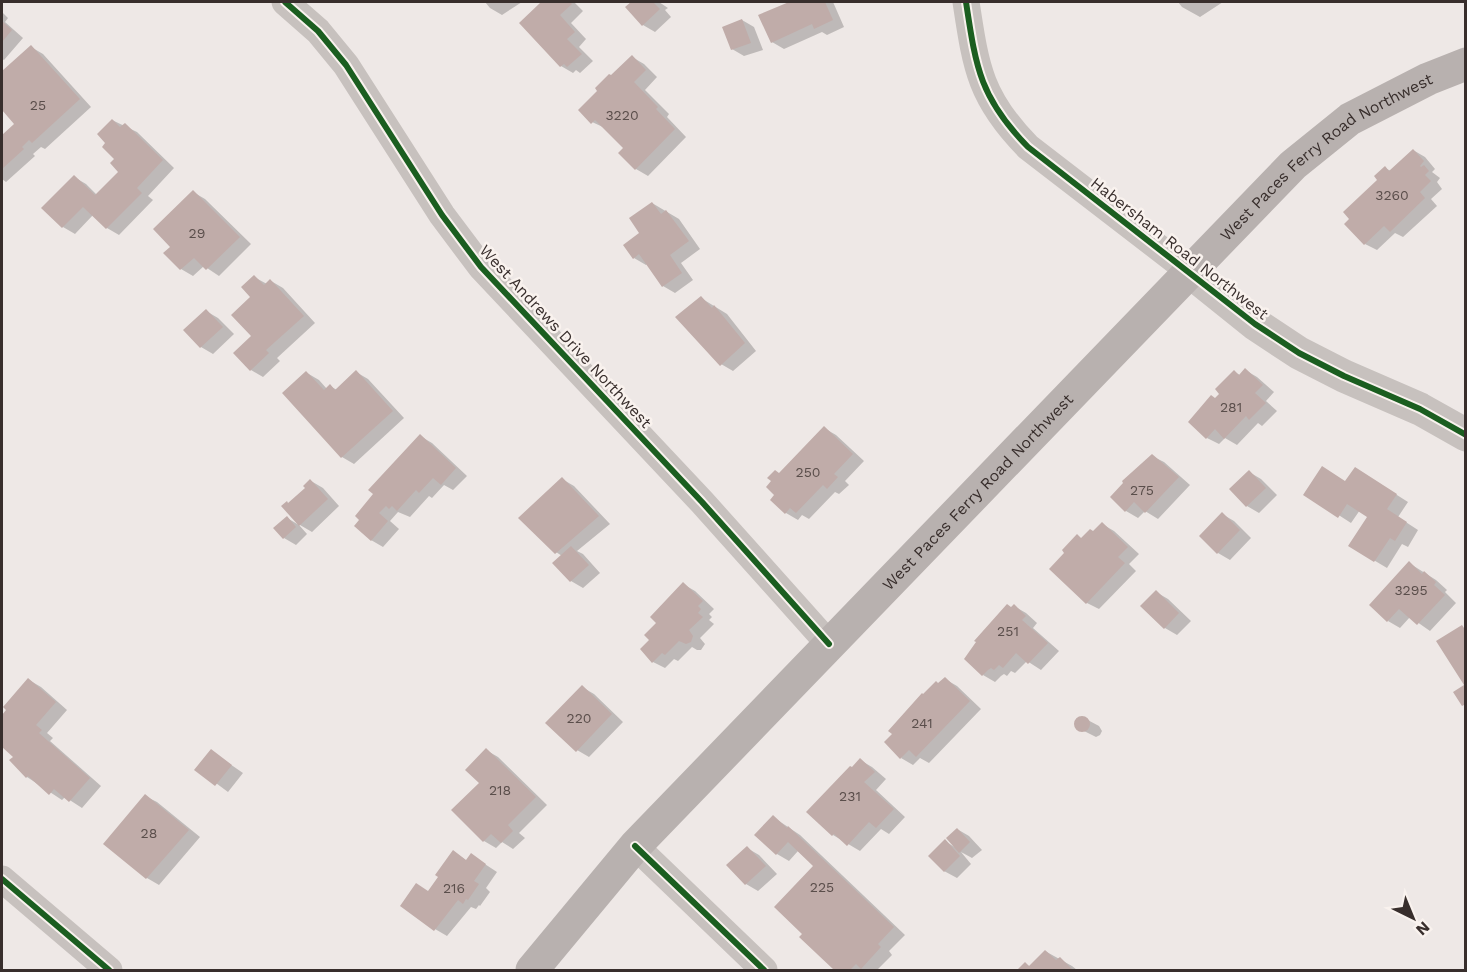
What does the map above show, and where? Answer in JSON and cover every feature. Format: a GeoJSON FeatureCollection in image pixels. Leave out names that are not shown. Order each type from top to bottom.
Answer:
{"type":"FeatureCollection","features":[{"type":"Feature","properties":{"kind":"main road","name":"West Paces Ferry Road Northwest"},"geometry":{"type":"LineString","coordinates":[[532,970],[636,846],[1293,165],[1350,118],[1428,79],[1466,63]]}},
{"type":"Feature","properties":{"kind":"street","name":"West Andrews Drive Northwest"},"geometry":{"type":"LineString","coordinates":[[285,2],[318,31],[346,65],[442,215],[481,267],[702,502],[829,644]]}},
{"type":"Feature","properties":{"kind":"street","name":"Habersham Road Northwest"},"geometry":{"type":"LineString","coordinates":[[966,2],[981,79],[993,105],[1028,147],[1255,324],[1299,353],[1344,376],[1420,409],[1466,435]]}},
{"type":"Feature","properties":{"kind":"street"},"geometry":{"type":"LineString","coordinates":[[636,846],[764,970]]}},
{"type":"Feature","properties":{"kind":"street"},"geometry":{"type":"LineString","coordinates":[[2,879],[109,970]]}},
{"type":"Feature","properties":{"kind":"building"},"geometry":{"type":"Polygon","coordinates":[[[539,2],[570,2],[572,4],[560,15],[575,32],[567,39],[582,54],[567,67],[564,64],[560,67],[519,23],[539,2]]]}},
{"type":"Feature","properties":{"kind":"building"},"geometry":{"type":"Polygon","coordinates":[[[631,2],[656,2],[654,3],[660,9],[642,26],[625,7],[631,2]]]}},
{"type":"Feature","properties":{"kind":"building"},"geometry":{"type":"Polygon","coordinates":[[[789,2],[825,2],[833,20],[814,29],[812,24],[771,43],[758,15],[789,2]]]}},
{"type":"Feature","properties":{"kind":"building"},"geometry":{"type":"Polygon","coordinates":[[[742,19],[751,43],[731,50],[722,27],[742,19]]]}},
{"type":"Feature","properties":{"kind":"building"},"geometry":{"type":"Polygon","coordinates":[[[2,21],[12,30],[2,42],[2,21]]]}},
{"type":"Feature","properties":{"kind":"building"},"geometry":{"type":"Polygon","coordinates":[[[31,45],[80,99],[32,143],[29,140],[22,147],[24,149],[2,169],[2,135],[14,124],[2,110],[2,71],[31,45]]]}},
{"type":"Feature","properties":{"kind":"building"},"geometry":{"type":"Polygon","coordinates":[[[632,55],[646,70],[634,82],[675,129],[635,170],[618,153],[623,148],[595,120],[591,124],[578,110],[597,91],[595,88],[632,55]]]}},
{"type":"Feature","properties":{"kind":"building"},"geometry":{"type":"Polygon","coordinates":[[[112,119],[120,127],[125,123],[163,160],[137,188],[142,193],[106,229],[83,207],[62,228],[41,208],[74,175],[95,195],[118,172],[110,163],[114,159],[102,147],[105,143],[97,134],[112,119]]]}},
{"type":"Feature","properties":{"kind":"building"},"geometry":{"type":"Polygon","coordinates":[[[1413,149],[1424,161],[1420,166],[1424,165],[1429,171],[1425,175],[1431,181],[1420,192],[1425,198],[1390,232],[1384,226],[1364,245],[1344,224],[1349,219],[1343,212],[1377,180],[1374,176],[1385,166],[1389,171],[1413,149]]]}},
{"type":"Feature","properties":{"kind":"building"},"geometry":{"type":"Polygon","coordinates":[[[193,190],[240,237],[206,270],[194,258],[180,270],[163,253],[170,247],[153,229],[193,190]]]}},
{"type":"Feature","properties":{"kind":"building"},"geometry":{"type":"Polygon","coordinates":[[[652,202],[661,214],[666,210],[689,241],[670,255],[682,273],[662,287],[639,254],[633,259],[623,245],[639,233],[629,218],[652,202]]]}},
{"type":"Feature","properties":{"kind":"building"},"geometry":{"type":"Polygon","coordinates":[[[254,275],[264,285],[270,279],[304,316],[266,350],[269,353],[250,371],[233,353],[251,336],[231,315],[250,297],[241,287],[254,275]]]}},
{"type":"Feature","properties":{"kind":"building"},"geometry":{"type":"Polygon","coordinates":[[[701,296],[712,308],[714,305],[745,343],[720,366],[675,317],[701,296]]]}},
{"type":"Feature","properties":{"kind":"building"},"geometry":{"type":"Polygon","coordinates":[[[206,309],[223,327],[200,348],[183,330],[206,309]]]}},
{"type":"Feature","properties":{"kind":"building"},"geometry":{"type":"Polygon","coordinates":[[[1245,368],[1263,385],[1255,393],[1266,403],[1249,420],[1246,416],[1224,439],[1215,429],[1206,439],[1188,422],[1211,395],[1215,398],[1219,394],[1215,389],[1234,370],[1239,375],[1245,368]]]}},
{"type":"Feature","properties":{"kind":"building"},"geometry":{"type":"Polygon","coordinates":[[[356,370],[393,411],[341,458],[282,393],[306,371],[324,390],[330,384],[335,390],[356,370]]]}},
{"type":"Feature","properties":{"kind":"building"},"geometry":{"type":"Polygon","coordinates":[[[824,426],[853,454],[834,474],[838,477],[827,489],[823,485],[796,513],[790,508],[785,514],[770,500],[774,495],[766,487],[771,481],[767,478],[775,470],[779,473],[824,426]]]}},
{"type":"Feature","properties":{"kind":"building"},"geometry":{"type":"Polygon","coordinates":[[[420,434],[456,468],[441,485],[433,478],[419,493],[416,490],[397,511],[392,506],[389,509],[386,506],[379,513],[388,521],[371,541],[354,526],[359,520],[355,516],[373,494],[368,490],[420,434]]]}},
{"type":"Feature","properties":{"kind":"building"},"geometry":{"type":"Polygon","coordinates":[[[1152,454],[1179,477],[1145,513],[1134,502],[1125,512],[1110,497],[1123,483],[1122,481],[1152,454]]]}},
{"type":"Feature","properties":{"kind":"building"},"geometry":{"type":"Polygon","coordinates":[[[1322,466],[1345,481],[1355,467],[1397,494],[1387,509],[1407,522],[1395,541],[1390,538],[1374,562],[1348,546],[1367,517],[1347,504],[1338,518],[1303,495],[1322,466]]]}},
{"type":"Feature","properties":{"kind":"building"},"geometry":{"type":"Polygon","coordinates":[[[1249,470],[1266,488],[1246,507],[1229,489],[1249,470]]]}},
{"type":"Feature","properties":{"kind":"building"},"geometry":{"type":"Polygon","coordinates":[[[562,477],[599,516],[555,554],[518,518],[562,477]]]}},
{"type":"Feature","properties":{"kind":"building"},"geometry":{"type":"Polygon","coordinates":[[[310,479],[328,499],[299,526],[281,506],[305,488],[303,486],[310,479]]]}},
{"type":"Feature","properties":{"kind":"building"},"geometry":{"type":"Polygon","coordinates":[[[1222,512],[1240,530],[1217,554],[1199,536],[1222,512]]]}},
{"type":"Feature","properties":{"kind":"building"},"geometry":{"type":"Polygon","coordinates":[[[287,516],[296,527],[283,539],[273,528],[287,516]]]}},
{"type":"Feature","properties":{"kind":"building"},"geometry":{"type":"Polygon","coordinates":[[[1102,522],[1128,547],[1118,557],[1125,563],[1086,604],[1049,569],[1077,534],[1081,538],[1102,522]]]}},
{"type":"Feature","properties":{"kind":"building"},"geometry":{"type":"Polygon","coordinates":[[[571,546],[589,565],[570,582],[552,563],[571,546]]]}},
{"type":"Feature","properties":{"kind":"building"},"geometry":{"type":"Polygon","coordinates":[[[1409,561],[1422,574],[1424,571],[1436,582],[1434,585],[1445,595],[1417,625],[1399,609],[1387,622],[1369,605],[1409,561]]]}},
{"type":"Feature","properties":{"kind":"building"},"geometry":{"type":"Polygon","coordinates":[[[683,582],[703,601],[698,606],[701,609],[698,613],[703,617],[689,630],[693,636],[691,642],[686,644],[679,641],[665,655],[662,653],[652,663],[640,649],[649,640],[644,635],[656,623],[650,617],[683,582]]]}},
{"type":"Feature","properties":{"kind":"building"},"geometry":{"type":"Polygon","coordinates":[[[1156,590],[1179,613],[1164,629],[1140,606],[1156,590]]]}},
{"type":"Feature","properties":{"kind":"building"},"geometry":{"type":"Polygon","coordinates":[[[1007,604],[1011,607],[1014,604],[1026,616],[1022,620],[1048,643],[1028,664],[1016,653],[1003,668],[999,665],[994,670],[991,668],[982,676],[964,659],[976,642],[974,641],[1007,604]]]}},
{"type":"Feature","properties":{"kind":"building"},"geometry":{"type":"Polygon","coordinates":[[[1462,625],[1466,631],[1466,704],[1462,706],[1453,692],[1464,685],[1436,641],[1462,625]]]}},
{"type":"Feature","properties":{"kind":"building"},"geometry":{"type":"Polygon","coordinates":[[[945,677],[970,701],[916,757],[909,750],[900,759],[884,742],[892,734],[888,731],[922,693],[936,681],[938,683],[945,677]]]}},
{"type":"Feature","properties":{"kind":"building"},"geometry":{"type":"Polygon","coordinates":[[[28,678],[56,702],[36,725],[42,730],[39,733],[90,778],[69,802],[54,789],[49,795],[28,776],[26,778],[9,760],[13,757],[2,747],[2,715],[6,710],[3,707],[28,678]]]}},
{"type":"Feature","properties":{"kind":"building"},"geometry":{"type":"Polygon","coordinates":[[[582,685],[612,714],[576,752],[545,723],[582,685]]]}},
{"type":"Feature","properties":{"kind":"building"},"geometry":{"type":"Polygon","coordinates":[[[1082,716],[1090,724],[1082,732],[1074,724],[1082,716]]]}},
{"type":"Feature","properties":{"kind":"building"},"geometry":{"type":"Polygon","coordinates":[[[486,748],[536,797],[508,825],[513,831],[501,843],[491,834],[483,842],[451,810],[479,783],[465,770],[486,748]]]}},
{"type":"Feature","properties":{"kind":"building"},"geometry":{"type":"Polygon","coordinates":[[[211,749],[232,765],[215,786],[194,770],[211,749]]]}},
{"type":"Feature","properties":{"kind":"building"},"geometry":{"type":"Polygon","coordinates":[[[860,758],[875,772],[864,782],[894,809],[876,828],[869,822],[847,846],[834,834],[832,836],[806,812],[860,758]]]}},
{"type":"Feature","properties":{"kind":"building"},"geometry":{"type":"Polygon","coordinates":[[[145,794],[189,830],[146,879],[103,844],[145,794]]]}},
{"type":"Feature","properties":{"kind":"building"},"geometry":{"type":"Polygon","coordinates":[[[773,815],[787,828],[788,826],[894,927],[878,944],[881,947],[861,969],[856,964],[850,970],[834,970],[799,937],[802,934],[774,907],[813,866],[788,842],[776,855],[754,835],[773,815]]]}},
{"type":"Feature","properties":{"kind":"building"},"geometry":{"type":"Polygon","coordinates":[[[957,828],[970,842],[959,853],[946,838],[957,828]]]}},
{"type":"Feature","properties":{"kind":"building"},"geometry":{"type":"Polygon","coordinates":[[[945,839],[960,856],[944,872],[928,856],[945,839]]]}},
{"type":"Feature","properties":{"kind":"building"},"geometry":{"type":"Polygon","coordinates":[[[747,846],[766,866],[745,885],[726,865],[747,846]]]}},
{"type":"Feature","properties":{"kind":"building"},"geometry":{"type":"Polygon","coordinates":[[[453,850],[466,860],[471,853],[486,864],[474,881],[479,884],[468,900],[466,899],[463,904],[458,900],[434,931],[400,906],[416,883],[428,891],[438,877],[435,875],[453,850]]]}},
{"type":"Feature","properties":{"kind":"building"},"geometry":{"type":"Polygon","coordinates":[[[1045,950],[1056,960],[1060,957],[1073,970],[1017,970],[1025,962],[1029,966],[1045,950]]]}},
{"type":"Feature","properties":{"kind":"cycle path"},"geometry":{"type":"LineString","coordinates":[[285,2],[318,31],[346,65],[442,215],[481,267],[702,502],[829,644]]}},
{"type":"Feature","properties":{"kind":"cycle path"},"geometry":{"type":"LineString","coordinates":[[966,2],[973,46],[983,81],[999,113],[1028,147],[1255,324],[1299,353],[1344,376],[1420,409],[1466,435]]}},
{"type":"Feature","properties":{"kind":"cycle path"},"geometry":{"type":"LineString","coordinates":[[635,846],[764,970]]}},
{"type":"Feature","properties":{"kind":"cycle path"},"geometry":{"type":"LineString","coordinates":[[2,879],[109,970]]}}]}
